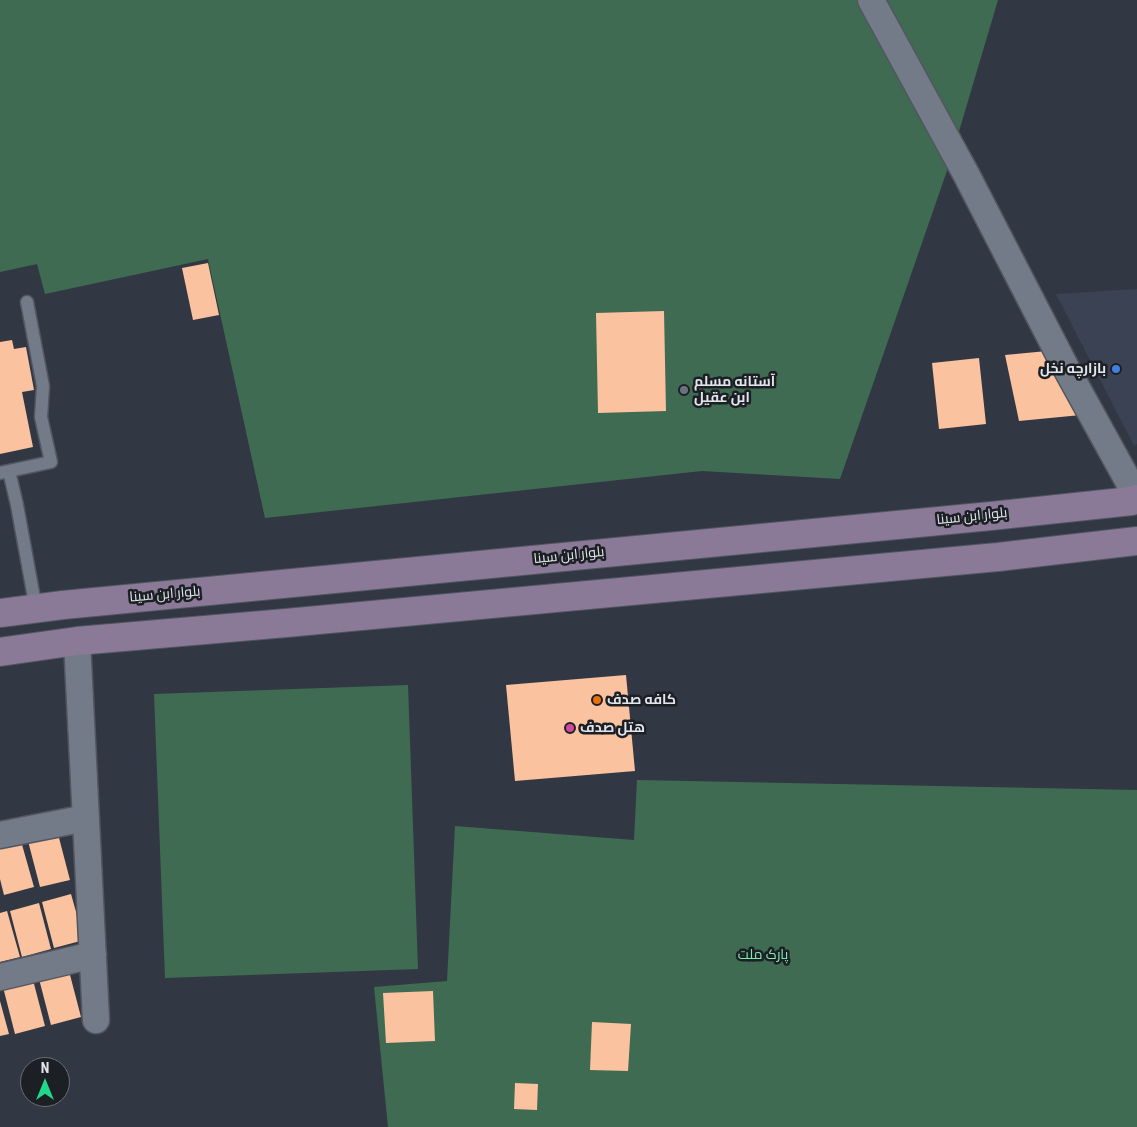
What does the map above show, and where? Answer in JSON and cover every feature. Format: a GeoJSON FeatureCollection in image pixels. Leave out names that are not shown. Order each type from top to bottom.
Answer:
{"type":"FeatureCollection","features":[{"type":"Feature","properties":{"kind":"main road","name":"بلوار ابن سینا"},"geometry":{"type":"LineString","coordinates":[[0,613],[92,602],[971,518],[1132,501],[1137,498]]}},
{"type":"Feature","properties":{"kind":"main road"},"geometry":{"type":"LineString","coordinates":[[0,652],[77,641],[988,558],[1137,541]]}},
{"type":"Feature","properties":{"kind":"street"},"geometry":{"type":"LineString","coordinates":[[871,0],[966,174],[1066,368],[1137,498]]}},
{"type":"Feature","properties":{"kind":"street"},"geometry":{"type":"LineString","coordinates":[[77,641],[96,1020]]}},
{"type":"Feature","properties":{"kind":"street"},"geometry":{"type":"LineString","coordinates":[[0,835],[86,818]]}},
{"type":"Feature","properties":{"kind":"street"},"geometry":{"type":"LineString","coordinates":[[0,977],[93,955]]}},
{"type":"Feature","properties":{"kind":"lane"},"geometry":{"type":"LineString","coordinates":[[26,302],[43,386],[41,417],[51,462],[4,472],[17,505],[36,609]]}},
{"type":"Feature","properties":{"kind":"shaded area","name":"بازارچه نخل"},"geometry":{"type":"Polygon","coordinates":[[[1137,289],[1137,444],[1134,446],[1056,294],[1137,289]]]}},
{"type":"Feature","properties":{"kind":"green space"},"geometry":{"type":"Polygon","coordinates":[[[0,0],[998,0],[949,165],[840,479],[702,471],[265,518],[208,259],[45,294],[37,264],[0,272],[0,0]]]}},
{"type":"Feature","properties":{"kind":"green space"},"geometry":{"type":"Polygon","coordinates":[[[408,685],[418,969],[165,978],[154,694],[408,685]]]}},
{"type":"Feature","properties":{"kind":"green space","name":"پارک ملت"},"geometry":{"type":"Polygon","coordinates":[[[637,780],[1137,790],[1137,1127],[388,1127],[374,987],[447,981],[455,826],[634,840],[637,780]]]}},
{"type":"Feature","properties":{"kind":"building"},"geometry":{"type":"Polygon","coordinates":[[[208,263],[219,315],[193,320],[182,268],[208,263]]]}},
{"type":"Feature","properties":{"kind":"building"},"geometry":{"type":"Polygon","coordinates":[[[664,311],[666,411],[598,413],[596,313],[664,311]]]}},
{"type":"Feature","properties":{"kind":"building"},"geometry":{"type":"Polygon","coordinates":[[[12,340],[14,349],[26,347],[34,390],[22,392],[33,447],[0,454],[0,342],[12,340]]]}},
{"type":"Feature","properties":{"kind":"building"},"geometry":{"type":"Polygon","coordinates":[[[1047,351],[1081,415],[1019,421],[1005,355],[1047,351]]]}},
{"type":"Feature","properties":{"kind":"building"},"geometry":{"type":"Polygon","coordinates":[[[979,358],[986,424],[939,429],[932,363],[979,358]]]}},
{"type":"Feature","properties":{"kind":"building","name":"هتل صدف"},"geometry":{"type":"Polygon","coordinates":[[[626,675],[635,771],[515,781],[506,685],[626,675]]]}},
{"type":"Feature","properties":{"kind":"building"},"geometry":{"type":"Polygon","coordinates":[[[58,834],[70,880],[40,887],[28,841],[58,834]]]}},
{"type":"Feature","properties":{"kind":"building"},"geometry":{"type":"Polygon","coordinates":[[[21,841],[34,887],[4,895],[0,879],[0,847],[21,841]]]}},
{"type":"Feature","properties":{"kind":"building"},"geometry":{"type":"Polygon","coordinates":[[[71,894],[84,940],[54,948],[42,902],[71,894]]]}},
{"type":"Feature","properties":{"kind":"building"},"geometry":{"type":"Polygon","coordinates":[[[39,903],[51,949],[22,957],[10,911],[39,903]]]}},
{"type":"Feature","properties":{"kind":"building"},"geometry":{"type":"Polygon","coordinates":[[[7,911],[20,957],[0,962],[0,913],[7,911]]]}},
{"type":"Feature","properties":{"kind":"building"},"geometry":{"type":"Polygon","coordinates":[[[69,971],[81,1017],[51,1025],[39,979],[69,971]]]}},
{"type":"Feature","properties":{"kind":"building"},"geometry":{"type":"Polygon","coordinates":[[[33,980],[45,1026],[15,1034],[3,987],[33,980]]]}},
{"type":"Feature","properties":{"kind":"building"},"geometry":{"type":"Polygon","coordinates":[[[433,991],[435,1041],[386,1043],[383,993],[433,991]]]}},
{"type":"Feature","properties":{"kind":"building"},"geometry":{"type":"Polygon","coordinates":[[[0,1001],[9,1034],[0,1036],[0,1001]]]}},
{"type":"Feature","properties":{"kind":"building"},"geometry":{"type":"Polygon","coordinates":[[[592,1022],[631,1024],[628,1071],[590,1070],[592,1022]]]}},
{"type":"Feature","properties":{"kind":"building"},"geometry":{"type":"Polygon","coordinates":[[[515,1083],[538,1084],[537,1110],[514,1109],[515,1083]]]}},
{"type":"Feature","properties":{"kind":"place","name":"بازارچه نخل"},"geometry":{"type":"Point","coordinates":[1116,369]}},
{"type":"Feature","properties":{"kind":"place","name":"آستانه مسلم ابن عقیل"},"geometry":{"type":"Point","coordinates":[684,390]}},
{"type":"Feature","properties":{"kind":"place","name":"کافه صدف"},"geometry":{"type":"Point","coordinates":[597,700]}},
{"type":"Feature","properties":{"kind":"place","name":"هتل صدف"},"geometry":{"type":"Point","coordinates":[570,728]}}]}
